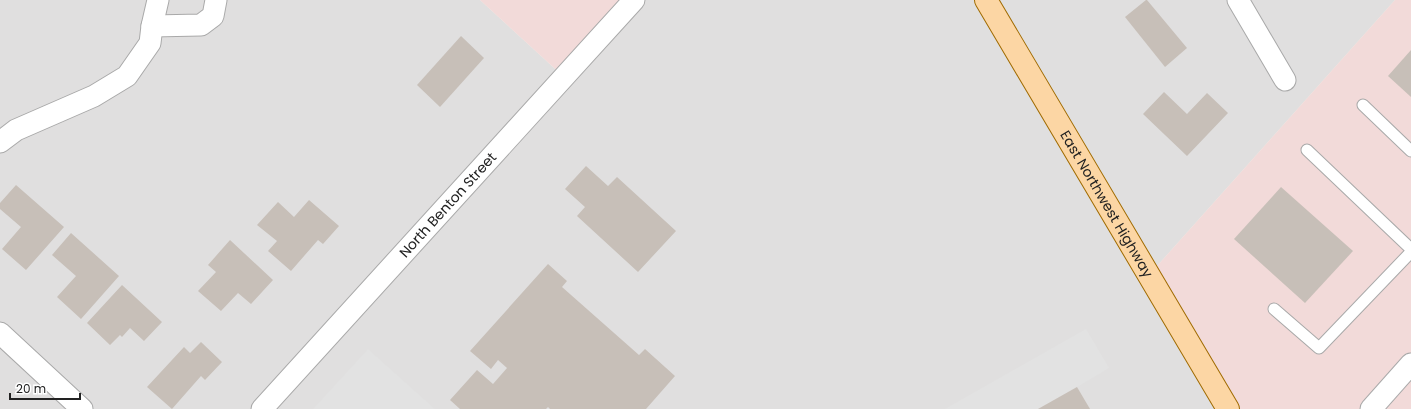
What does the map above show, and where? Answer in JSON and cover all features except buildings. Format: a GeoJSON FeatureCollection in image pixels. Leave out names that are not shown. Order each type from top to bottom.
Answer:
{"type":"FeatureCollection","features":[{"type":"Feature","properties":{"kind":"main road","name":"East Northwest Highway"},"geometry":{"type":"LineString","coordinates":[[986,0],[1228,409]]}},
{"type":"Feature","properties":{"kind":"street"},"geometry":{"type":"LineString","coordinates":[[0,142],[16,130],[94,96],[127,76],[150,43],[158,0]]}},
{"type":"Feature","properties":{"kind":"street"},"geometry":{"type":"LineString","coordinates":[[152,26],[201,25],[213,16],[216,0]]}},
{"type":"Feature","properties":{"kind":"street","name":"North Benton Street"},"geometry":{"type":"LineString","coordinates":[[262,409],[634,0]]}},
{"type":"Feature","properties":{"kind":"street"},"geometry":{"type":"LineString","coordinates":[[1238,0],[1285,80]]}},
{"type":"Feature","properties":{"kind":"street"},"geometry":{"type":"LineString","coordinates":[[0,334],[82,409]]}},
{"type":"Feature","properties":{"kind":"street"},"geometry":{"type":"LineString","coordinates":[[1371,409],[1411,364]]}},
{"type":"Feature","properties":{"kind":"lane"},"geometry":{"type":"LineString","coordinates":[[1363,105],[1411,151]]}},
{"type":"Feature","properties":{"kind":"lane"},"geometry":{"type":"LineString","coordinates":[[1307,150],[1411,249]]}},
{"type":"Feature","properties":{"kind":"lane"},"geometry":{"type":"LineString","coordinates":[[1274,309],[1319,348],[1411,252]]}},
{"type":"Feature","properties":{"kind":"shaded area"},"geometry":{"type":"Polygon","coordinates":[[[0,0],[480,0],[564,77],[634,0],[1395,0],[1149,275],[1228,409],[0,409],[0,0]]]}},
{"type":"Feature","properties":{"kind":"shaded area"},"geometry":{"type":"Polygon","coordinates":[[[480,0],[634,0],[564,77],[480,0]]]}},
{"type":"Feature","properties":{"kind":"shaded area"},"geometry":{"type":"Polygon","coordinates":[[[1395,0],[1411,0],[1411,409],[1228,409],[1149,275],[1395,0]]]}},
{"type":"Feature","properties":{"kind":"shaded area"},"geometry":{"type":"Polygon","coordinates":[[[1086,329],[1109,368],[1077,387],[1038,409],[945,409],[1086,329]]]}},
{"type":"Feature","properties":{"kind":"shaded area"},"geometry":{"type":"Polygon","coordinates":[[[368,349],[435,409],[313,409],[368,349]]]}}]}
